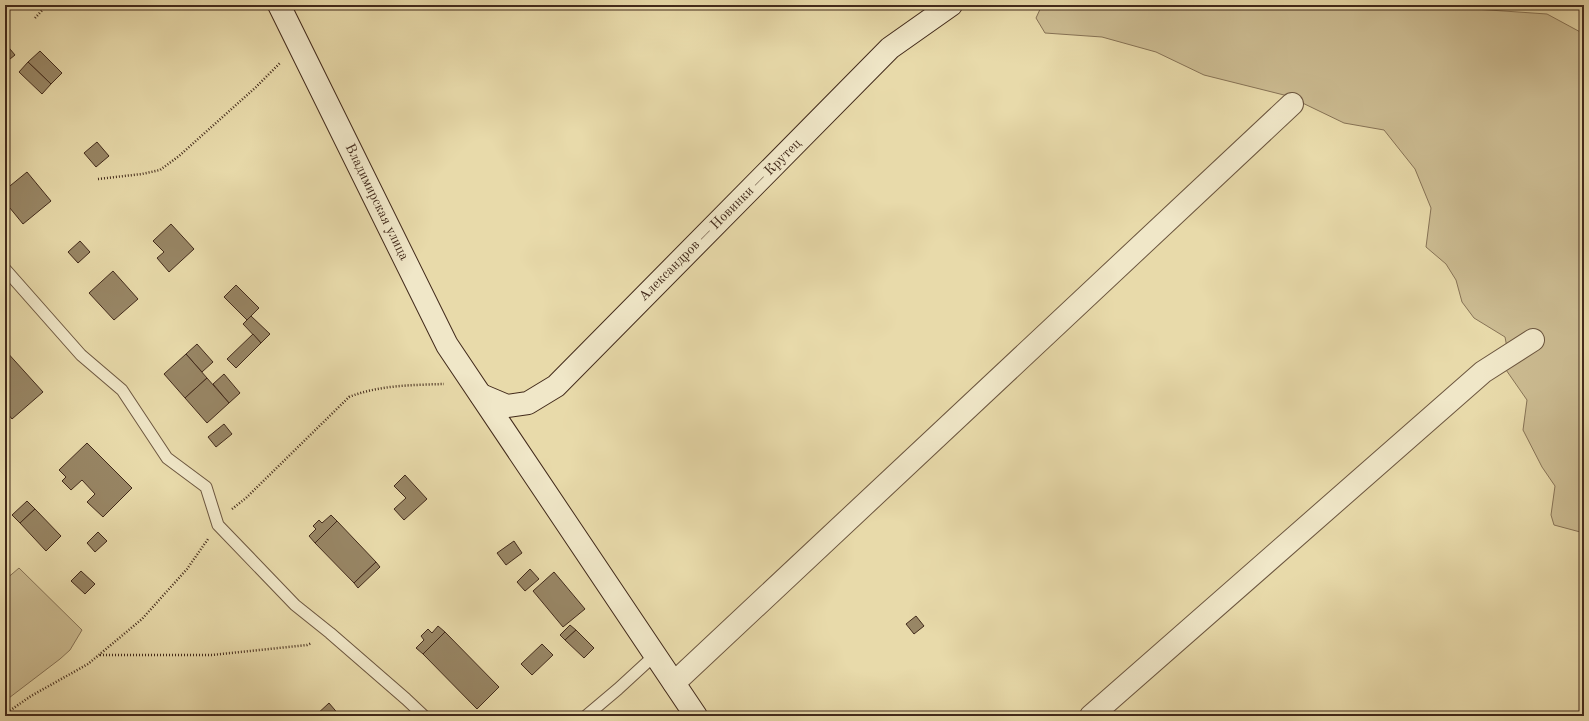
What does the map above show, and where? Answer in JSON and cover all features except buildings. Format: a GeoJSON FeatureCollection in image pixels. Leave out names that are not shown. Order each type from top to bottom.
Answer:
{"type":"FeatureCollection","features":[{"type":"Feature","properties":{"kind":"street","name":"Владимирская улица"},"geometry":{"type":"LineString","coordinates":[[279,5],[447,345],[696,716]]}},
{"type":"Feature","properties":{"kind":"street","name":"Александров — Новинки — Крутец"},"geometry":{"type":"LineString","coordinates":[[480,395],[507,406],[528,403],[556,386],[890,48],[951,5]]}},
{"type":"Feature","properties":{"kind":"street"},"geometry":{"type":"LineString","coordinates":[[674,683],[1292,104]]}},
{"type":"Feature","properties":{"kind":"street"},"geometry":{"type":"LineString","coordinates":[[1091,716],[1483,372],[1533,340]]}},
{"type":"Feature","properties":{"kind":"lane"},"geometry":{"type":"LineString","coordinates":[[5,269],[81,356],[122,390],[167,458],[206,487],[218,525],[295,605],[406,698],[424,716]]}},
{"type":"Feature","properties":{"kind":"lane"},"geometry":{"type":"LineString","coordinates":[[586,716],[655,655]]}},
{"type":"Feature","properties":{"kind":"path"},"geometry":{"type":"LineString","coordinates":[[35,18],[46,5]]}},
{"type":"Feature","properties":{"kind":"path"},"geometry":{"type":"LineString","coordinates":[[98,179],[142,174],[160,170],[179,156],[256,88],[298,45]]}},
{"type":"Feature","properties":{"kind":"path"},"geometry":{"type":"LineString","coordinates":[[99,655],[212,655],[307,645],[330,633]]}},
{"type":"Feature","properties":{"kind":"shaded area"},"geometry":{"type":"Polygon","coordinates":[[[1042,5],[1441,5],[1460,8],[1547,14],[1584,34],[1584,533],[1554,525],[1551,515],[1555,486],[1542,467],[1523,430],[1527,400],[1504,367],[1508,353],[1505,337],[1474,318],[1462,302],[1456,280],[1446,264],[1426,247],[1431,208],[1415,169],[1384,130],[1344,123],[1288,96],[1204,75],[1156,52],[1102,37],[1045,33],[1036,18],[1042,5]]]}},
{"type":"Feature","properties":{"kind":"shaded area"},"geometry":{"type":"Polygon","coordinates":[[[19,568],[82,630],[70,650],[5,701],[5,580],[19,568]]]}}]}
